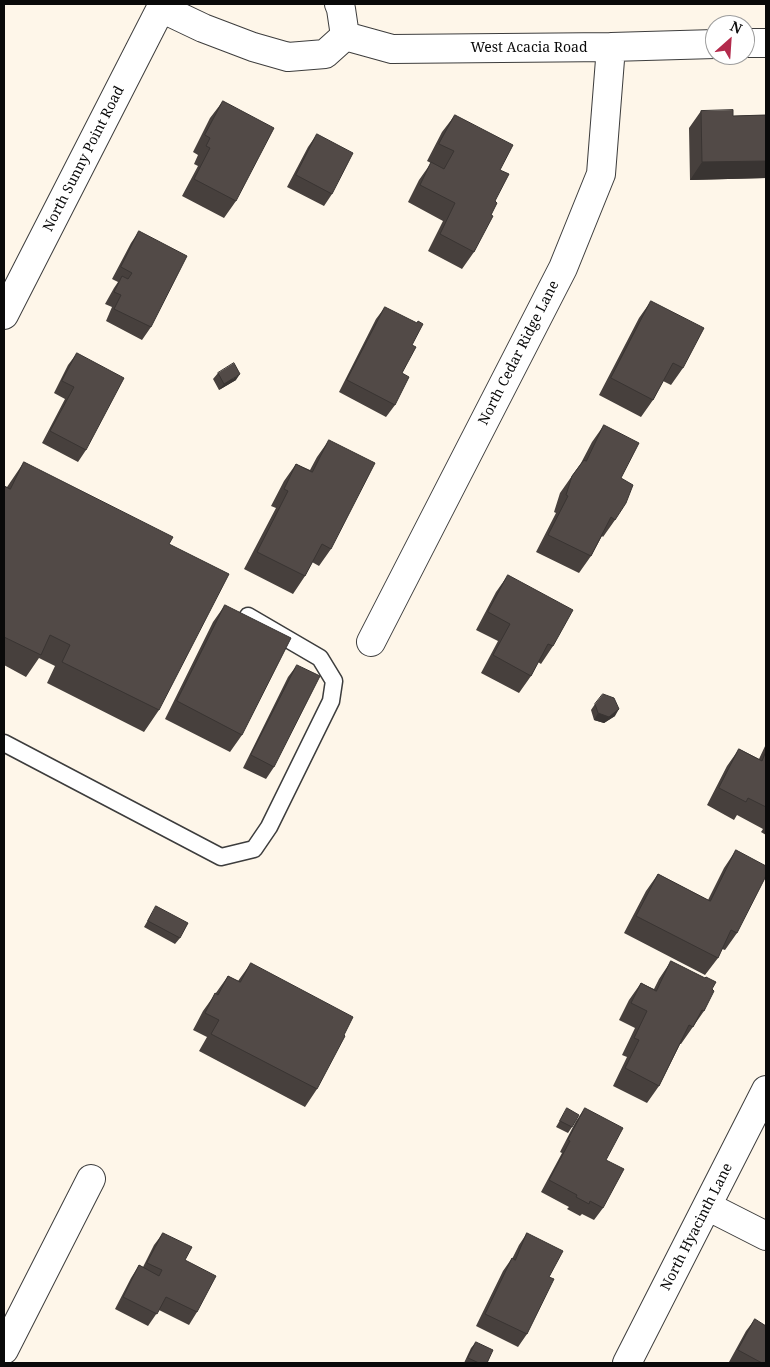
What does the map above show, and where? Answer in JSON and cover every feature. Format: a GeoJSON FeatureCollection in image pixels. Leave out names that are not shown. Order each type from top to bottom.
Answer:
{"type":"FeatureCollection","features":[{"type":"Feature","properties":{"kind":"street"},"geometry":{"type":"LineString","coordinates":[[162,6],[203,28],[253,47],[288,57],[325,54],[345,36],[339,4]]}},
{"type":"Feature","properties":{"kind":"street","name":"North Sunny Point Road"},"geometry":{"type":"LineString","coordinates":[[4,315],[162,6]]}},
{"type":"Feature","properties":{"kind":"street","name":"West Acacia Road"},"geometry":{"type":"LineString","coordinates":[[345,36],[392,49],[705,44]]}},
{"type":"Feature","properties":{"kind":"street","name":"North Cedar Ridge Lane"},"geometry":{"type":"LineString","coordinates":[[371,642],[563,268],[601,174],[611,47]]}},
{"type":"Feature","properties":{"kind":"street","name":"North Hyacinth Lane"},"geometry":{"type":"LineString","coordinates":[[627,1363],[766,1090]]}},
{"type":"Feature","properties":{"kind":"street"},"geometry":{"type":"LineString","coordinates":[[4,1350],[91,1179]]}},
{"type":"Feature","properties":{"kind":"street"},"geometry":{"type":"LineString","coordinates":[[708,1206],[766,1236]]}},
{"type":"Feature","properties":{"kind":"lane"},"geometry":{"type":"LineString","coordinates":[[4,743],[221,857],[254,849],[269,827],[331,701],[334,681],[320,658],[248,616]]}},
{"type":"Feature","properties":{"kind":"building"},"geometry":{"type":"Polygon","coordinates":[[[223,101],[274,128],[236,201],[194,179],[210,148],[206,146],[210,138],[205,135],[223,101]]]}},
{"type":"Feature","properties":{"kind":"building"},"geometry":{"type":"Polygon","coordinates":[[[733,110],[733,116],[766,115],[766,161],[702,162],[701,111],[733,110]]]}},
{"type":"Feature","properties":{"kind":"building"},"geometry":{"type":"Polygon","coordinates":[[[455,115],[513,145],[500,170],[509,174],[495,201],[497,203],[491,215],[493,216],[474,252],[440,234],[455,203],[420,185],[431,162],[444,169],[454,151],[439,144],[455,115]]]}},
{"type":"Feature","properties":{"kind":"building"},"geometry":{"type":"Polygon","coordinates":[[[317,134],[353,153],[332,194],[296,175],[317,134]]]}},
{"type":"Feature","properties":{"kind":"building"},"geometry":{"type":"Polygon","coordinates":[[[139,231],[187,256],[151,327],[114,309],[121,295],[114,292],[122,276],[128,279],[132,273],[121,267],[139,231]]]}},
{"type":"Feature","properties":{"kind":"building"},"geometry":{"type":"Polygon","coordinates":[[[651,301],[704,328],[683,368],[673,363],[653,400],[611,378],[651,301]]]}},
{"type":"Feature","properties":{"kind":"building"},"geometry":{"type":"Polygon","coordinates":[[[385,307],[417,323],[418,321],[423,324],[412,345],[416,347],[402,373],[409,377],[395,405],[347,380],[385,307]]]}},
{"type":"Feature","properties":{"kind":"building"},"geometry":{"type":"Polygon","coordinates":[[[77,353],[124,378],[86,450],[50,431],[74,387],[62,381],[77,353]]]}},
{"type":"Feature","properties":{"kind":"building"},"geometry":{"type":"Polygon","coordinates":[[[234,363],[240,374],[224,384],[218,373],[234,363]]]}},
{"type":"Feature","properties":{"kind":"building"},"geometry":{"type":"Polygon","coordinates":[[[604,425],[639,443],[621,478],[633,485],[626,503],[615,520],[611,517],[591,556],[548,535],[568,496],[566,495],[572,476],[584,460],[586,461],[604,425]]]}},
{"type":"Feature","properties":{"kind":"building"},"geometry":{"type":"Polygon","coordinates":[[[329,440],[375,463],[331,549],[322,544],[305,576],[257,552],[288,491],[284,489],[296,464],[312,472],[329,440]]]}},
{"type":"Feature","properties":{"kind":"building"},"geometry":{"type":"Polygon","coordinates":[[[24,462],[173,537],[169,544],[229,574],[159,710],[62,662],[70,645],[50,635],[41,655],[4,637],[4,486],[10,489],[24,462]]]}},
{"type":"Feature","properties":{"kind":"building"},"geometry":{"type":"Polygon","coordinates":[[[508,575],[573,610],[553,646],[548,644],[531,676],[493,655],[510,624],[488,612],[508,575]]]}},
{"type":"Feature","properties":{"kind":"building"},"geometry":{"type":"Polygon","coordinates":[[[225,605],[291,638],[242,735],[177,701],[225,605]]]}},
{"type":"Feature","properties":{"kind":"building"},"geometry":{"type":"Polygon","coordinates":[[[297,665],[320,676],[274,767],[251,755],[297,665]]]}},
{"type":"Feature","properties":{"kind":"building"},"geometry":{"type":"Polygon","coordinates":[[[603,694],[614,698],[619,709],[609,717],[598,713],[595,704],[603,694]]]}},
{"type":"Feature","properties":{"kind":"building"},"geometry":{"type":"Polygon","coordinates":[[[739,749],[762,761],[766,751],[766,807],[748,798],[746,802],[719,788],[739,749]]]}},
{"type":"Feature","properties":{"kind":"building"},"geometry":{"type":"Polygon","coordinates":[[[736,850],[766,866],[766,876],[737,933],[731,930],[718,958],[636,916],[658,874],[710,901],[736,850]]]}},
{"type":"Feature","properties":{"kind":"building"},"geometry":{"type":"Polygon","coordinates":[[[156,906],[188,923],[180,938],[148,921],[156,906]]]}},
{"type":"Feature","properties":{"kind":"building"},"geometry":{"type":"Polygon","coordinates":[[[671,961],[716,982],[712,989],[714,991],[704,1011],[702,1010],[693,1027],[689,1025],[659,1086],[625,1068],[639,1040],[634,1038],[647,1011],[631,1003],[641,983],[656,991],[671,961]]]}},
{"type":"Feature","properties":{"kind":"building"},"geometry":{"type":"Polygon","coordinates":[[[251,963],[353,1017],[317,1089],[211,1034],[219,1020],[205,1013],[215,993],[218,995],[228,976],[240,982],[251,963]]]}},
{"type":"Feature","properties":{"kind":"building"},"geometry":{"type":"Polygon","coordinates":[[[567,1108],[579,1115],[572,1127],[560,1121],[567,1108]]]}},
{"type":"Feature","properties":{"kind":"building"},"geometry":{"type":"Polygon","coordinates":[[[585,1108],[623,1128],[606,1160],[624,1169],[603,1208],[590,1201],[589,1204],[576,1197],[577,1195],[549,1180],[585,1108]]]}},
{"type":"Feature","properties":{"kind":"building"},"geometry":{"type":"Polygon","coordinates":[[[163,1233],[192,1247],[185,1260],[216,1276],[197,1312],[166,1297],[157,1314],[123,1297],[139,1265],[159,1276],[162,1270],[147,1263],[163,1233]]]}},
{"type":"Feature","properties":{"kind":"building"},"geometry":{"type":"Polygon","coordinates":[[[527,1233],[563,1251],[549,1277],[554,1279],[527,1334],[485,1314],[512,1258],[515,1260],[527,1233]]]}},
{"type":"Feature","properties":{"kind":"building"},"geometry":{"type":"Polygon","coordinates":[[[755,1319],[766,1326],[766,1363],[762,1363],[738,1350],[755,1319]]]}},
{"type":"Feature","properties":{"kind":"building"},"geometry":{"type":"Polygon","coordinates":[[[476,1342],[493,1350],[487,1363],[479,1363],[468,1358],[476,1342]]]}}]}
